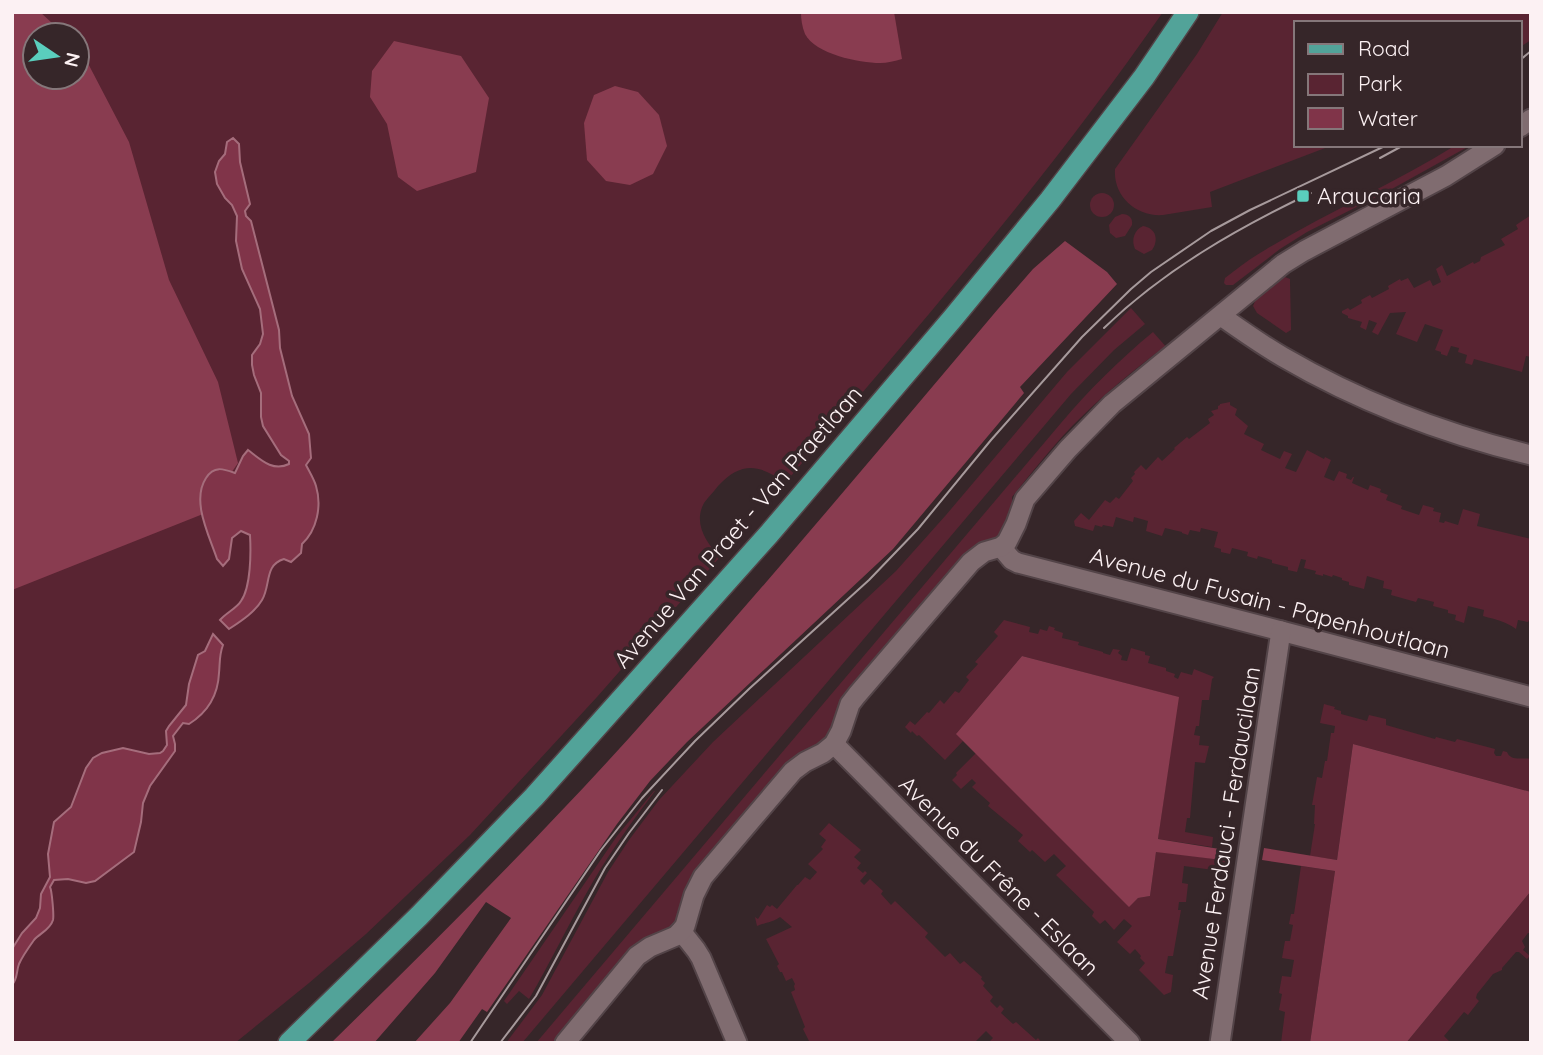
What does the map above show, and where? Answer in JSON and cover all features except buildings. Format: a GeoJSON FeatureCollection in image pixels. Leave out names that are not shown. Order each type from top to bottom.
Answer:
{"type":"FeatureCollection","features":[{"type":"Feature","properties":{"kind":"main road","name":"Avenue Van Praet - Van Praetlaan"},"geometry":{"type":"LineString","coordinates":[[289,1043],[419,916],[534,797],[778,524],[1050,200],[1144,77],[1188,12]]}},
{"type":"Feature","properties":{"kind":"street"},"geometry":{"type":"LineString","coordinates":[[565,1043],[637,956],[681,931],[694,895],[704,877],[799,766],[834,744],[842,731],[850,704],[971,562],[984,552],[1001,547],[1007,542],[1025,499],[1092,424],[1129,389],[1293,257],[1446,176],[1492,147]]}},
{"type":"Feature","properties":{"kind":"street"},"geometry":{"type":"LineString","coordinates":[[1221,316],[1283,357],[1343,388],[1421,422],[1531,455]]}},
{"type":"Feature","properties":{"kind":"street","name":"Avenue du Fusain - Papenhoutlaan"},"geometry":{"type":"LineString","coordinates":[[1001,547],[1018,563],[1531,697]]}},
{"type":"Feature","properties":{"kind":"street","name":"Avenue Ferdauci - Ferdaucilaan"},"geometry":{"type":"LineString","coordinates":[[1220,1043],[1281,631]]}},
{"type":"Feature","properties":{"kind":"street","name":"Avenue du Frêne - Eslaan"},"geometry":{"type":"LineString","coordinates":[[834,744],[1130,1043]]}},
{"type":"Feature","properties":{"kind":"street"},"geometry":{"type":"LineString","coordinates":[[681,931],[696,950],[737,1043]]}},
{"type":"Feature","properties":{"kind":"green space"},"geometry":{"type":"Polygon","coordinates":[[[12,12],[1163,12],[1027,194],[932,311],[785,483],[767,472],[751,468],[735,472],[718,486],[704,503],[700,518],[706,539],[720,557],[597,697],[470,835],[366,934],[235,1043],[12,1043],[12,12]]]}},
{"type":"Feature","properties":{"kind":"green space"},"geometry":{"type":"Polygon","coordinates":[[[1223,12],[1531,12],[1531,40],[1522,46],[1522,21],[1294,21],[1294,147],[1328,147],[1210,192],[1212,207],[1153,215],[1135,208],[1122,196],[1115,179],[1115,169],[1197,54],[1223,12]]]}},
{"type":"Feature","properties":{"kind":"green space"},"geometry":{"type":"Polygon","coordinates":[[[1453,147],[1467,147],[1307,232],[1233,285],[1224,283],[1225,278],[1260,253],[1453,147]]]}},
{"type":"Feature","properties":{"kind":"green space"},"geometry":{"type":"Polygon","coordinates":[[[1102,193],[1111,196],[1114,205],[1111,214],[1102,217],[1093,214],[1090,205],[1093,196],[1102,193]]]}},
{"type":"Feature","properties":{"kind":"green space"},"geometry":{"type":"Polygon","coordinates":[[[1122,214],[1130,217],[1132,225],[1125,236],[1116,238],[1110,233],[1109,225],[1115,217],[1122,214]]]}},
{"type":"Feature","properties":{"kind":"green space"},"geometry":{"type":"Polygon","coordinates":[[[1531,215],[1531,357],[1526,356],[1522,372],[1474,359],[1472,365],[1465,363],[1467,355],[1458,352],[1459,348],[1451,346],[1447,356],[1441,354],[1435,350],[1443,330],[1425,324],[1417,342],[1396,334],[1406,312],[1390,313],[1378,335],[1372,332],[1377,323],[1369,320],[1366,330],[1360,327],[1362,322],[1342,313],[1362,303],[1361,300],[1370,295],[1372,298],[1389,289],[1388,286],[1400,279],[1401,281],[1408,278],[1414,288],[1430,280],[1433,286],[1441,282],[1436,269],[1442,265],[1447,276],[1480,261],[1481,257],[1505,245],[1501,239],[1518,229],[1516,225],[1531,215]]]}},
{"type":"Feature","properties":{"kind":"green space"},"geometry":{"type":"Polygon","coordinates":[[[1143,226],[1151,229],[1156,239],[1152,250],[1144,254],[1135,249],[1133,242],[1135,233],[1143,226]]]}},
{"type":"Feature","properties":{"kind":"green space"},"geometry":{"type":"Polygon","coordinates":[[[1285,277],[1290,279],[1291,327],[1286,333],[1257,313],[1253,306],[1256,299],[1285,277]]]}},
{"type":"Feature","properties":{"kind":"green space"},"geometry":{"type":"Polygon","coordinates":[[[1131,308],[1145,324],[1114,350],[1071,394],[522,1043],[506,1043],[542,995],[608,872],[659,800],[713,742],[896,571],[1067,372],[1131,308]]]}},
{"type":"Feature","properties":{"kind":"green space"},"geometry":{"type":"Polygon","coordinates":[[[1153,332],[1167,351],[1160,350],[1109,392],[1048,452],[1012,497],[1012,514],[1003,535],[964,563],[959,559],[847,693],[832,735],[790,766],[783,766],[693,874],[698,878],[677,926],[631,949],[563,1029],[565,1035],[558,1043],[536,1043],[1072,411],[1116,364],[1153,332]]]}},
{"type":"Feature","properties":{"kind":"green space"},"geometry":{"type":"Polygon","coordinates":[[[1230,402],[1230,405],[1237,409],[1235,415],[1248,426],[1244,434],[1264,444],[1261,450],[1280,459],[1284,451],[1292,454],[1285,468],[1296,472],[1307,450],[1331,460],[1324,477],[1334,481],[1339,471],[1347,474],[1346,478],[1351,480],[1354,477],[1352,483],[1368,490],[1370,485],[1381,489],[1380,492],[1388,495],[1386,500],[1402,506],[1401,509],[1419,515],[1423,505],[1434,508],[1433,511],[1441,513],[1439,522],[1458,525],[1463,509],[1480,514],[1477,526],[1531,539],[1531,617],[1528,622],[1518,620],[1516,629],[1504,622],[1483,616],[1484,610],[1468,606],[1464,623],[1455,620],[1456,615],[1448,613],[1448,610],[1433,606],[1434,602],[1418,598],[1416,602],[1391,595],[1392,590],[1383,588],[1384,581],[1367,576],[1364,589],[1349,585],[1349,582],[1333,575],[1315,574],[1316,571],[1304,568],[1306,560],[1301,559],[1297,572],[1272,563],[1272,560],[1247,556],[1248,552],[1232,548],[1230,554],[1221,552],[1221,549],[1214,547],[1218,532],[1201,528],[1200,532],[1190,530],[1188,535],[1165,528],[1162,536],[1146,531],[1148,521],[1134,517],[1133,522],[1116,517],[1113,527],[1095,525],[1093,531],[1075,526],[1074,521],[1081,513],[1089,520],[1105,500],[1110,503],[1116,497],[1119,499],[1141,465],[1146,470],[1158,457],[1162,461],[1187,437],[1189,439],[1210,423],[1208,419],[1214,415],[1211,411],[1218,409],[1220,404],[1230,402]]]}},
{"type":"Feature","properties":{"kind":"green space"},"geometry":{"type":"Polygon","coordinates":[[[1004,620],[1030,627],[1029,632],[1038,634],[1040,629],[1047,631],[1049,626],[1063,633],[1062,638],[1110,655],[1113,649],[1120,650],[1118,653],[1122,656],[1121,660],[1127,661],[1131,648],[1145,652],[1145,655],[1150,656],[1148,663],[1166,668],[1166,671],[1175,674],[1174,677],[1178,679],[1181,672],[1192,675],[1194,669],[1214,677],[1209,700],[1202,700],[1199,726],[1196,726],[1194,735],[1200,736],[1199,745],[1209,746],[1205,763],[1195,762],[1190,818],[1187,818],[1185,832],[1213,837],[1212,847],[1158,839],[1178,697],[1022,656],[957,733],[963,741],[945,760],[919,735],[912,731],[911,733],[905,727],[910,721],[915,725],[940,700],[944,704],[955,691],[959,693],[969,680],[966,677],[978,664],[975,662],[998,636],[994,632],[1004,620]]]}},
{"type":"Feature","properties":{"kind":"green space"},"geometry":{"type":"Polygon","coordinates":[[[1324,704],[1335,707],[1341,714],[1367,721],[1369,715],[1386,719],[1386,725],[1435,739],[1436,737],[1455,742],[1457,739],[1495,749],[1496,756],[1501,756],[1503,751],[1514,758],[1531,759],[1531,792],[1353,744],[1337,860],[1310,856],[1315,824],[1315,805],[1312,805],[1317,777],[1322,778],[1331,733],[1334,733],[1335,726],[1320,723],[1324,704]]]}},
{"type":"Feature","properties":{"kind":"green space"},"geometry":{"type":"Polygon","coordinates":[[[976,753],[1129,906],[1138,898],[1150,896],[1156,851],[1230,861],[1228,872],[1184,866],[1182,883],[1188,884],[1186,902],[1179,902],[1178,910],[1181,910],[1173,956],[1168,956],[1165,973],[1173,975],[1171,992],[1164,995],[1139,970],[1145,963],[1135,949],[1130,954],[1117,942],[1132,926],[1124,919],[1114,930],[1105,920],[1100,924],[1092,916],[1094,912],[1056,875],[1066,866],[1054,854],[1045,862],[1032,850],[1030,852],[1018,841],[1023,835],[988,806],[990,803],[972,787],[976,783],[972,779],[961,789],[952,780],[976,753]]]}},
{"type":"Feature","properties":{"kind":"green space"},"geometry":{"type":"Polygon","coordinates":[[[654,791],[594,881],[529,999],[519,991],[507,1004],[504,1001],[617,836],[654,791]]]}},
{"type":"Feature","properties":{"kind":"green space"},"geometry":{"type":"Polygon","coordinates":[[[829,823],[861,850],[854,857],[861,863],[857,868],[867,873],[860,881],[864,885],[870,879],[883,891],[881,894],[891,905],[895,901],[928,933],[925,937],[945,957],[950,953],[960,964],[964,961],[982,977],[985,983],[983,986],[993,997],[990,1001],[997,1008],[1000,1005],[1004,1009],[1001,1013],[1013,1024],[1016,1022],[1042,1043],[988,1043],[993,1038],[986,1031],[974,1043],[810,1043],[791,992],[795,990],[795,984],[792,978],[786,981],[780,972],[777,966],[779,964],[766,939],[792,927],[780,917],[757,926],[755,917],[758,919],[767,905],[777,909],[805,877],[810,880],[817,872],[808,864],[823,849],[821,847],[826,840],[819,834],[829,823]]]}},
{"type":"Feature","properties":{"kind":"green space"},"geometry":{"type":"Polygon","coordinates":[[[1301,866],[1335,871],[1310,1043],[1281,1043],[1285,1012],[1279,1010],[1282,994],[1279,993],[1282,976],[1291,977],[1294,960],[1282,958],[1285,941],[1290,941],[1293,925],[1289,924],[1291,914],[1294,914],[1301,866]]]}},
{"type":"Feature","properties":{"kind":"green space"},"geometry":{"type":"Polygon","coordinates":[[[1531,891],[1531,933],[1522,941],[1525,947],[1523,950],[1530,956],[1527,959],[1516,952],[1502,970],[1493,974],[1477,994],[1479,1001],[1468,1015],[1464,1012],[1444,1036],[1451,1043],[1406,1043],[1531,891]]]}},
{"type":"Feature","properties":{"kind":"shaded area"},"geometry":{"type":"Polygon","coordinates":[[[12,12],[40,12],[50,21],[21,21],[21,91],[91,91],[91,69],[129,142],[169,280],[218,382],[238,463],[203,514],[12,590],[12,12]]]}},
{"type":"Feature","properties":{"kind":"shaded area"},"geometry":{"type":"Polygon","coordinates":[[[801,12],[894,12],[902,59],[871,63],[828,52],[810,41],[805,34],[801,12]]]}},
{"type":"Feature","properties":{"kind":"shaded area"},"geometry":{"type":"Polygon","coordinates":[[[394,41],[461,56],[489,98],[476,172],[417,191],[398,177],[387,124],[370,97],[372,71],[394,41]]]}},
{"type":"Feature","properties":{"kind":"shaded area"},"geometry":{"type":"Polygon","coordinates":[[[615,86],[638,92],[659,115],[667,146],[653,174],[630,185],[606,181],[587,160],[584,123],[594,95],[615,86]]]}},
{"type":"Feature","properties":{"kind":"shaded area"},"geometry":{"type":"Polygon","coordinates":[[[1065,241],[1107,272],[1117,284],[1020,387],[1024,393],[893,549],[687,742],[650,781],[617,824],[487,1012],[482,1009],[458,1043],[414,1043],[450,1003],[511,918],[486,902],[435,973],[374,1043],[331,1043],[520,854],[630,737],[770,578],[1033,269],[1065,241]]]}},
{"type":"Feature","properties":{"kind":"shaded area"},"geometry":{"type":"Polygon","coordinates":[[[1022,656],[1179,697],[1158,839],[1232,851],[1230,861],[1156,852],[1150,896],[1138,898],[1129,907],[956,734],[1022,656]]]}},
{"type":"Feature","properties":{"kind":"shaded area"},"geometry":{"type":"Polygon","coordinates":[[[1353,744],[1531,792],[1531,891],[1406,1043],[1310,1043],[1335,871],[1262,860],[1264,848],[1337,860],[1353,744]]]}},
{"type":"Feature","properties":{"kind":"water"},"geometry":{"type":"Polygon","coordinates":[[[233,138],[239,144],[240,162],[250,204],[245,211],[246,216],[251,221],[279,330],[280,348],[292,396],[309,434],[311,458],[306,465],[315,483],[318,502],[315,525],[302,544],[301,553],[291,562],[284,559],[273,566],[265,594],[259,604],[229,629],[220,620],[239,604],[247,587],[250,535],[241,531],[232,538],[229,559],[223,566],[217,559],[203,518],[200,497],[202,487],[212,471],[223,469],[235,473],[248,450],[272,466],[289,464],[263,426],[261,393],[252,365],[252,355],[263,334],[260,309],[242,269],[236,241],[237,216],[217,184],[215,172],[225,154],[227,142],[233,138]]]}},
{"type":"Feature","properties":{"kind":"water"},"geometry":{"type":"Polygon","coordinates":[[[213,634],[223,645],[214,696],[202,714],[189,724],[183,723],[173,736],[175,751],[150,786],[143,803],[134,852],[95,881],[86,883],[68,879],[54,880],[50,887],[53,903],[52,923],[34,940],[24,955],[12,985],[12,949],[36,918],[41,894],[50,877],[48,854],[54,822],[71,807],[86,768],[93,758],[123,748],[149,754],[163,751],[167,745],[166,731],[186,705],[198,655],[205,651],[213,634]]]}},
{"type":"Feature","properties":{"kind":"tram line"},"geometry":{"type":"LineString","coordinates":[[1522,58],[1531,51]]}},
{"type":"Feature","properties":{"kind":"tram line"},"geometry":{"type":"LineString","coordinates":[[470,1043],[601,850],[642,798],[695,741],[869,580],[918,529],[991,440],[1082,337],[1151,272],[1211,231],[1383,147]]}},
{"type":"Feature","properties":{"kind":"tram line"},"geometry":{"type":"LineString","coordinates":[[1380,158],[1400,147]]}},
{"type":"Feature","properties":{"kind":"tram line"},"geometry":{"type":"LineString","coordinates":[[1104,328],[1151,288],[1202,252],[1311,193]]}},
{"type":"Feature","properties":{"kind":"tram line"},"geometry":{"type":"LineString","coordinates":[[500,1043],[536,996],[605,868],[662,790]]}},
{"type":"Feature","properties":{"kind":"place","name":"Araucaria"},"geometry":{"type":"Point","coordinates":[1303,196]}}]}
